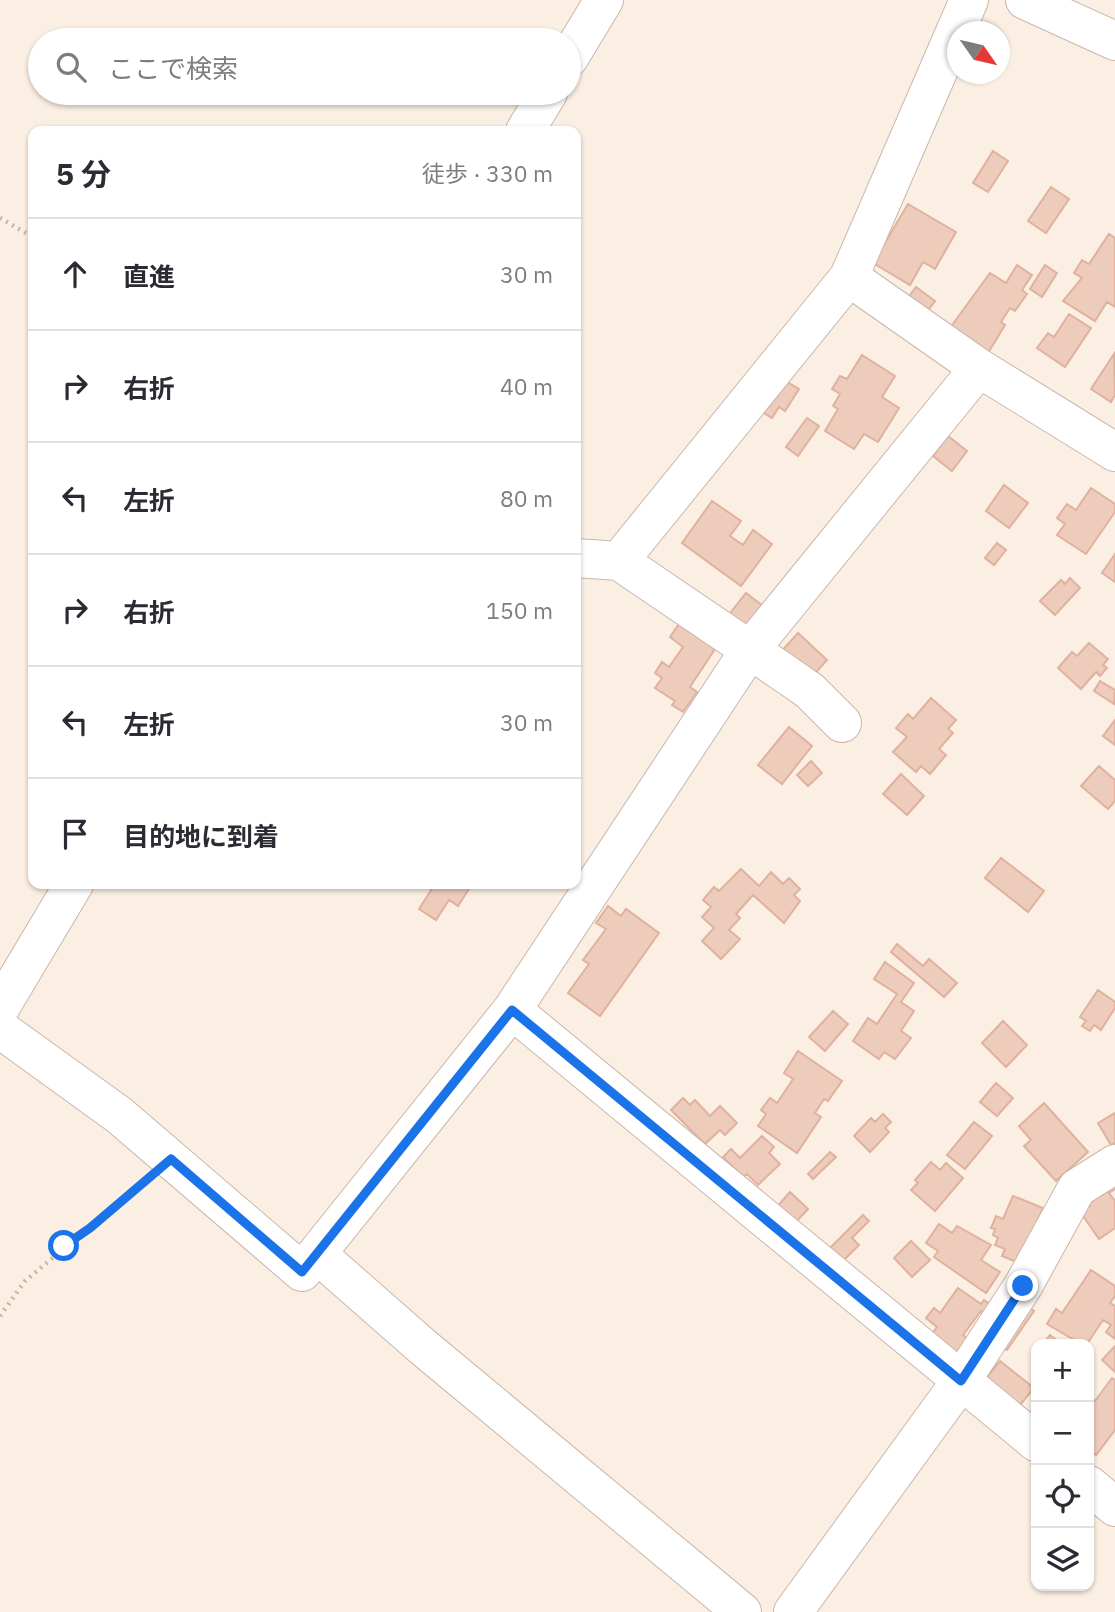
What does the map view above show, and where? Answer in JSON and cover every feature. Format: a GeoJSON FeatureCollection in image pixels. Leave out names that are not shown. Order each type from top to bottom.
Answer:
{"type":"FeatureCollection","features":[{"type":"Feature","properties":{"kind":"street"},"geometry":{"type":"LineString","coordinates":[[581,38],[604,0]]}},
{"type":"Feature","properties":{"kind":"street"},"geometry":{"type":"LineString","coordinates":[[619,561],[849,277],[969,0]]}},
{"type":"Feature","properties":{"kind":"street"},"geometry":{"type":"LineString","coordinates":[[1025,0],[1115,41]]}},
{"type":"Feature","properties":{"kind":"street"},"geometry":{"type":"LineString","coordinates":[[528,126],[541,105]]}},
{"type":"Feature","properties":{"kind":"street"},"geometry":{"type":"LineString","coordinates":[[849,277],[979,368],[1115,452]]}},
{"type":"Feature","properties":{"kind":"street"},"geometry":{"type":"LineString","coordinates":[[0,1030],[119,1115],[302,1272],[512,1010],[749,651],[979,368]]}},
{"type":"Feature","properties":{"kind":"street"},"geometry":{"type":"LineString","coordinates":[[581,558],[619,561],[810,691],[842,723]]}},
{"type":"Feature","properties":{"kind":"street"},"geometry":{"type":"LineString","coordinates":[[0,1007],[71,889]]}},
{"type":"Feature","properties":{"kind":"street"},"geometry":{"type":"LineString","coordinates":[[512,1010],[1031,1439]]}},
{"type":"Feature","properties":{"kind":"street"},"geometry":{"type":"LineString","coordinates":[[793,1612],[961,1381],[1023,1286],[1077,1188],[1115,1164]]}},
{"type":"Feature","properties":{"kind":"street"},"geometry":{"type":"LineString","coordinates":[[317,1254],[423,1347],[742,1612]]}},
{"type":"Feature","properties":{"kind":"street"},"geometry":{"type":"LineString","coordinates":[[1094,1489],[1115,1507]]}},
{"type":"Feature","properties":{"kind":"path"},"geometry":{"type":"LineString","coordinates":[[0,218],[28,234]]}},
{"type":"Feature","properties":{"kind":"path"},"geometry":{"type":"LineString","coordinates":[[0,1316],[25,1281],[171,1159]]}},
{"type":"Feature","properties":{"kind":"building"},"geometry":{"type":"Polygon","coordinates":[[[993,151],[1008,161],[988,192],[973,183],[993,151]]]}},
{"type":"Feature","properties":{"kind":"building"},"geometry":{"type":"Polygon","coordinates":[[[1051,187],[1069,199],[1046,233],[1028,221],[1051,187]]]}},
{"type":"Feature","properties":{"kind":"building"},"geometry":{"type":"Polygon","coordinates":[[[908,204],[956,232],[935,269],[923,262],[910,285],[873,263],[908,204]]]}},
{"type":"Feature","properties":{"kind":"building"},"geometry":{"type":"Polygon","coordinates":[[[1109,234],[1115,238],[1115,307],[1107,302],[1095,321],[1063,301],[1082,278],[1074,273],[1082,260],[1089,264],[1109,234]]]}},
{"type":"Feature","properties":{"kind":"building"},"geometry":{"type":"Polygon","coordinates":[[[1017,265],[1032,275],[1022,290],[1027,294],[1015,311],[1010,308],[1001,322],[1005,325],[988,353],[950,328],[990,273],[1006,283],[1017,265]]]}},
{"type":"Feature","properties":{"kind":"building"},"geometry":{"type":"Polygon","coordinates":[[[1045,265],[1057,273],[1042,297],[1030,289],[1045,265]]]}},
{"type":"Feature","properties":{"kind":"building"},"geometry":{"type":"Polygon","coordinates":[[[916,287],[935,301],[920,322],[900,309],[916,287]]]}},
{"type":"Feature","properties":{"kind":"building"},"geometry":{"type":"Polygon","coordinates":[[[1069,314],[1091,328],[1065,367],[1037,348],[1048,333],[1054,337],[1069,314]]]}},
{"type":"Feature","properties":{"kind":"building"},"geometry":{"type":"Polygon","coordinates":[[[1114,354],[1115,395],[1111,402],[1091,389],[1114,354]]]}},
{"type":"Feature","properties":{"kind":"building"},"geometry":{"type":"Polygon","coordinates":[[[862,355],[895,376],[882,397],[899,408],[878,442],[864,434],[854,449],[825,431],[838,409],[833,406],[840,394],[832,389],[840,376],[847,379],[862,355]]]}},
{"type":"Feature","properties":{"kind":"building"},"geometry":{"type":"Polygon","coordinates":[[[776,375],[799,389],[785,411],[779,407],[772,418],[761,411],[776,375]]]}},
{"type":"Feature","properties":{"kind":"building"},"geometry":{"type":"Polygon","coordinates":[[[807,418],[819,426],[798,456],[786,447],[807,418]]]}},
{"type":"Feature","properties":{"kind":"building"},"geometry":{"type":"Polygon","coordinates":[[[948,436],[967,451],[952,471],[933,456],[948,436]]]}},
{"type":"Feature","properties":{"kind":"building"},"geometry":{"type":"Polygon","coordinates":[[[1004,485],[1028,503],[1009,528],[986,511],[1004,485]]]}},
{"type":"Feature","properties":{"kind":"building"},"geometry":{"type":"Polygon","coordinates":[[[1091,488],[1115,504],[1115,512],[1086,554],[1057,535],[1065,524],[1057,518],[1067,504],[1076,510],[1091,488]]]}},
{"type":"Feature","properties":{"kind":"building"},"geometry":{"type":"Polygon","coordinates":[[[712,501],[741,521],[730,536],[743,545],[753,530],[772,544],[741,586],[682,543],[712,501]]]}},
{"type":"Feature","properties":{"kind":"building"},"geometry":{"type":"Polygon","coordinates":[[[997,543],[1006,550],[994,565],[985,558],[997,543]]]}},
{"type":"Feature","properties":{"kind":"building"},"geometry":{"type":"Polygon","coordinates":[[[1115,554],[1115,582],[1102,573],[1115,554]]]}},
{"type":"Feature","properties":{"kind":"building"},"geometry":{"type":"Polygon","coordinates":[[[1070,578],[1080,588],[1055,615],[1040,601],[1061,580],[1065,584],[1070,578]]]}},
{"type":"Feature","properties":{"kind":"building"},"geometry":{"type":"Polygon","coordinates":[[[746,593],[767,609],[748,634],[727,617],[746,593]]]}},
{"type":"Feature","properties":{"kind":"building"},"geometry":{"type":"Polygon","coordinates":[[[679,624],[715,649],[690,687],[697,692],[683,712],[672,705],[675,701],[655,688],[662,678],[655,673],[662,662],[669,667],[683,647],[670,637],[679,624]]]}},
{"type":"Feature","properties":{"kind":"building"},"geometry":{"type":"Polygon","coordinates":[[[798,633],[827,660],[809,680],[780,653],[798,633]]]}},
{"type":"Feature","properties":{"kind":"building"},"geometry":{"type":"Polygon","coordinates":[[[1089,643],[1108,659],[1103,665],[1107,668],[1100,676],[1096,672],[1081,689],[1058,668],[1072,652],[1077,656],[1089,643]]]}},
{"type":"Feature","properties":{"kind":"building"},"geometry":{"type":"Polygon","coordinates":[[[1100,681],[1115,690],[1114,704],[1094,691],[1100,681]]]}},
{"type":"Feature","properties":{"kind":"building"},"geometry":{"type":"Polygon","coordinates":[[[931,698],[956,720],[948,729],[953,733],[939,749],[946,755],[930,774],[921,766],[916,772],[893,752],[907,737],[896,728],[908,714],[913,719],[931,698]]]}},
{"type":"Feature","properties":{"kind":"building"},"geometry":{"type":"Polygon","coordinates":[[[1115,720],[1115,745],[1103,736],[1115,720]]]}},
{"type":"Feature","properties":{"kind":"building"},"geometry":{"type":"Polygon","coordinates":[[[789,727],[812,746],[782,784],[758,765],[789,727]]]}},
{"type":"Feature","properties":{"kind":"building"},"geometry":{"type":"Polygon","coordinates":[[[811,761],[822,773],[808,786],[797,775],[811,761]]]}},
{"type":"Feature","properties":{"kind":"building"},"geometry":{"type":"Polygon","coordinates":[[[1099,766],[1115,780],[1115,801],[1108,809],[1081,786],[1099,766]]]}},
{"type":"Feature","properties":{"kind":"building"},"geometry":{"type":"Polygon","coordinates":[[[901,774],[924,796],[907,815],[883,794],[901,774]]]}},
{"type":"Feature","properties":{"kind":"building"},"geometry":{"type":"Polygon","coordinates":[[[1001,858],[1044,891],[1028,912],[985,878],[1001,858]]]}},
{"type":"Feature","properties":{"kind":"building"},"geometry":{"type":"Polygon","coordinates":[[[741,869],[759,886],[771,872],[783,884],[789,878],[800,889],[794,895],[800,901],[784,923],[753,895],[736,914],[740,918],[729,930],[740,939],[721,959],[702,941],[714,928],[702,917],[711,907],[703,900],[714,887],[719,891],[741,869]]]}},
{"type":"Feature","properties":{"kind":"building"},"geometry":{"type":"Polygon","coordinates":[[[432,889],[469,889],[458,906],[449,900],[436,920],[419,909],[432,889]]]}},
{"type":"Feature","properties":{"kind":"building"},"geometry":{"type":"Polygon","coordinates":[[[608,906],[621,916],[626,909],[659,933],[600,1016],[568,993],[589,964],[583,960],[606,929],[596,923],[608,906]]]}},
{"type":"Feature","properties":{"kind":"building"},"geometry":{"type":"Polygon","coordinates":[[[897,944],[923,966],[929,959],[957,983],[944,997],[891,952],[897,944]]]}},
{"type":"Feature","properties":{"kind":"building"},"geometry":{"type":"Polygon","coordinates":[[[885,962],[914,983],[901,1002],[914,1011],[901,1031],[911,1038],[895,1059],[884,1052],[879,1059],[853,1041],[868,1018],[877,1024],[897,994],[874,979],[885,962]]]}},
{"type":"Feature","properties":{"kind":"building"},"geometry":{"type":"Polygon","coordinates":[[[1098,990],[1115,1002],[1115,1008],[1101,1030],[1094,1025],[1090,1031],[1082,1026],[1086,1021],[1080,1017],[1098,990]]]}},
{"type":"Feature","properties":{"kind":"building"},"geometry":{"type":"Polygon","coordinates":[[[833,1011],[848,1024],[825,1051],[809,1037],[833,1011]]]}},
{"type":"Feature","properties":{"kind":"building"},"geometry":{"type":"Polygon","coordinates":[[[1003,1021],[1027,1045],[1006,1067],[982,1043],[1003,1021]]]}},
{"type":"Feature","properties":{"kind":"building"},"geometry":{"type":"Polygon","coordinates":[[[798,1051],[842,1081],[828,1101],[824,1099],[815,1113],[821,1117],[797,1153],[758,1126],[766,1114],[761,1110],[770,1098],[777,1103],[793,1079],[784,1073],[798,1051]]]}},
{"type":"Feature","properties":{"kind":"building"},"geometry":{"type":"Polygon","coordinates":[[[996,1083],[1013,1098],[997,1116],[980,1102],[996,1083]]]}},
{"type":"Feature","properties":{"kind":"building"},"geometry":{"type":"Polygon","coordinates":[[[683,1098],[690,1105],[695,1100],[710,1116],[720,1106],[737,1123],[725,1135],[720,1130],[705,1144],[671,1110],[683,1098]]]}},
{"type":"Feature","properties":{"kind":"building"},"geometry":{"type":"Polygon","coordinates":[[[1044,1103],[1088,1152],[1056,1181],[1024,1146],[1031,1140],[1019,1126],[1044,1103]]]}},
{"type":"Feature","properties":{"kind":"building"},"geometry":{"type":"Polygon","coordinates":[[[1115,1113],[1115,1143],[1111,1145],[1098,1123],[1115,1113]]]}},
{"type":"Feature","properties":{"kind":"building"},"geometry":{"type":"Polygon","coordinates":[[[883,1114],[891,1122],[885,1128],[889,1132],[870,1152],[854,1136],[871,1118],[875,1122],[883,1114]]]}},
{"type":"Feature","properties":{"kind":"building"},"geometry":{"type":"Polygon","coordinates":[[[974,1122],[992,1136],[965,1169],[947,1155],[974,1122]]]}},
{"type":"Feature","properties":{"kind":"building"},"geometry":{"type":"Polygon","coordinates":[[[762,1136],[774,1147],[769,1153],[780,1164],[758,1185],[747,1174],[743,1177],[723,1157],[731,1149],[740,1158],[762,1136]]]}},
{"type":"Feature","properties":{"kind":"building"},"geometry":{"type":"Polygon","coordinates":[[[830,1152],[836,1157],[813,1179],[808,1174],[830,1152]]]}},
{"type":"Feature","properties":{"kind":"building"},"geometry":{"type":"Polygon","coordinates":[[[931,1162],[940,1170],[946,1163],[963,1178],[935,1211],[911,1190],[918,1183],[915,1180],[931,1162]]]}},
{"type":"Feature","properties":{"kind":"building"},"geometry":{"type":"Polygon","coordinates":[[[1115,1180],[1115,1189],[1109,1193],[1115,1201],[1115,1228],[1099,1239],[1081,1213],[1090,1206],[1086,1202],[1115,1180]]]}},
{"type":"Feature","properties":{"kind":"building"},"geometry":{"type":"Polygon","coordinates":[[[790,1192],[808,1209],[794,1224],[776,1208],[790,1192]]]}},
{"type":"Feature","properties":{"kind":"building"},"geometry":{"type":"Polygon","coordinates":[[[1013,1196],[1043,1208],[1019,1263],[1002,1256],[1005,1249],[995,1245],[998,1238],[993,1235],[995,1229],[991,1228],[996,1216],[1003,1219],[1013,1196]]]}},
{"type":"Feature","properties":{"kind":"building"},"geometry":{"type":"Polygon","coordinates":[[[863,1215],[869,1221],[852,1238],[859,1245],[839,1265],[826,1252],[863,1215]]]}},
{"type":"Feature","properties":{"kind":"building"},"geometry":{"type":"Polygon","coordinates":[[[939,1224],[952,1233],[957,1226],[991,1245],[981,1260],[1000,1272],[986,1293],[934,1257],[938,1251],[926,1243],[939,1224]]]}},
{"type":"Feature","properties":{"kind":"building"},"geometry":{"type":"Polygon","coordinates":[[[911,1241],[930,1260],[912,1277],[894,1258],[911,1241]]]}},
{"type":"Feature","properties":{"kind":"building"},"geometry":{"type":"Polygon","coordinates":[[[1091,1270],[1115,1286],[1115,1296],[1110,1303],[1115,1306],[1115,1339],[1106,1332],[1111,1325],[1103,1320],[1090,1339],[1072,1339],[1047,1324],[1056,1309],[1062,1313],[1091,1270]]]}},
{"type":"Feature","properties":{"kind":"building"},"geometry":{"type":"Polygon","coordinates":[[[958,1288],[981,1304],[984,1300],[992,1306],[986,1315],[981,1311],[963,1335],[970,1340],[955,1360],[927,1340],[937,1327],[926,1318],[934,1308],[940,1313],[958,1288]]]}},
{"type":"Feature","properties":{"kind":"building"},"geometry":{"type":"Polygon","coordinates":[[[1026,1305],[1034,1311],[1007,1350],[998,1345],[1026,1305]]]}},
{"type":"Feature","properties":{"kind":"building"},"geometry":{"type":"Polygon","coordinates":[[[1115,1346],[1115,1372],[1102,1360],[1115,1346]]]}},
{"type":"Feature","properties":{"kind":"building"},"geometry":{"type":"Polygon","coordinates":[[[1000,1361],[1031,1386],[1031,1392],[1020,1405],[986,1378],[1000,1361]]]}},
{"type":"Feature","properties":{"kind":"building"},"geometry":{"type":"Polygon","coordinates":[[[1112,1378],[1115,1380],[1115,1430],[1096,1455],[1094,1454],[1095,1401],[1112,1378]]]}},
{"type":"Feature","properties":{"kind":"route"},"geometry":{"type":"LineString","coordinates":[[64,1246],[90,1228],[171,1159],[302,1272],[512,1010],[961,1381],[1023,1286]]}}]}
